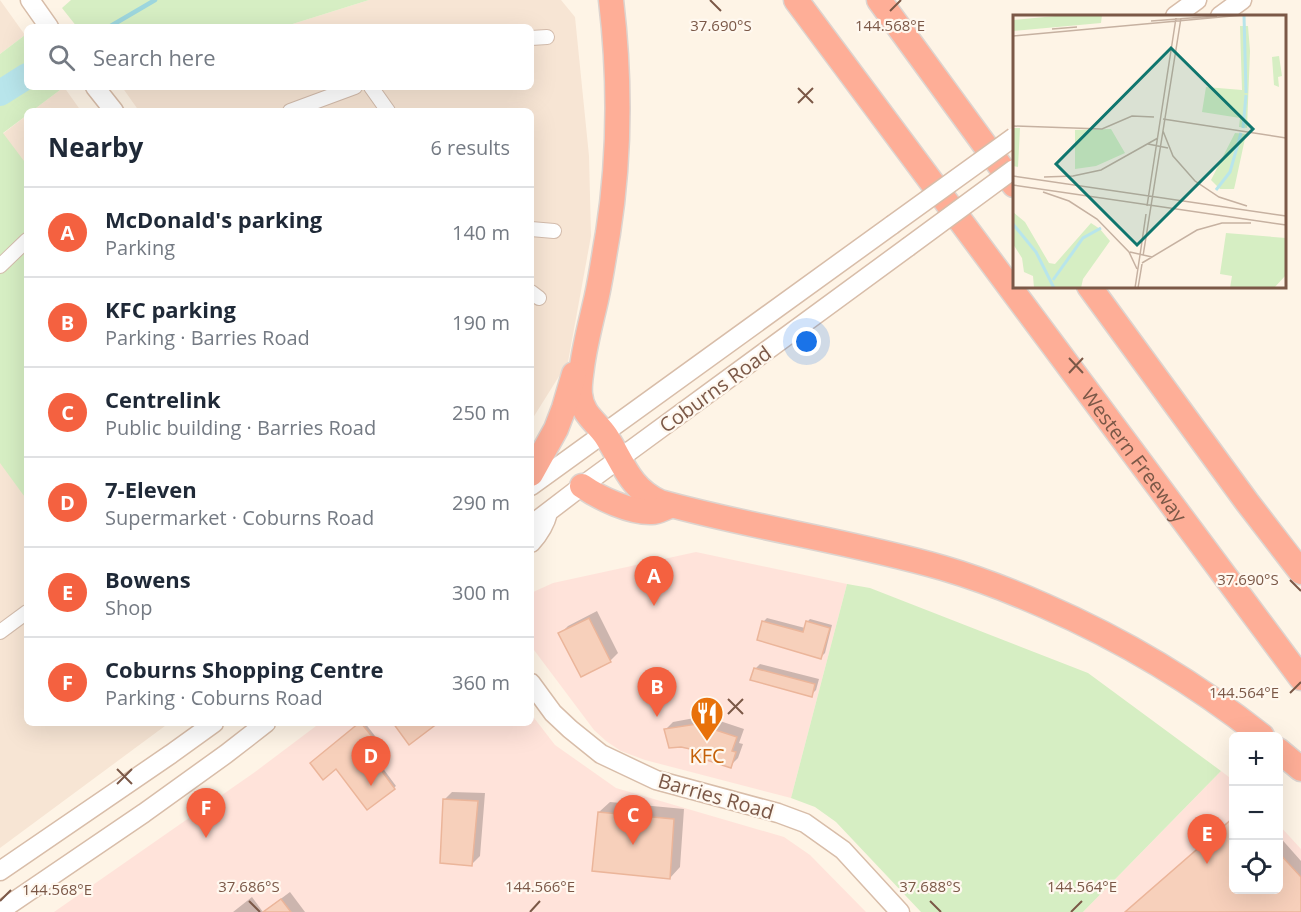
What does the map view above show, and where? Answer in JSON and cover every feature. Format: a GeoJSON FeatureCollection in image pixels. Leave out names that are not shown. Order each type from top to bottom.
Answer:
{"type":"FeatureCollection","features":[{"type":"Feature","properties":{"kind":"highway"},"geometry":{"type":"LineString","coordinates":[[611,0],[615,43],[616,148],[608,231],[579,384],[582,406],[605,434],[626,472],[643,492],[660,502],[893,554],[945,568],[1011,592],[1080,622],[1145,657],[1207,696],[1256,732]]}},
{"type":"Feature","properties":{"kind":"highway","name":"Western Freeway"},"geometry":{"type":"LineString","coordinates":[[796,0],[1301,678]]}},
{"type":"Feature","properties":{"kind":"highway"},"geometry":{"type":"LineString","coordinates":[[879,0],[1013,183]]}},
{"type":"Feature","properties":{"kind":"highway"},"geometry":{"type":"LineString","coordinates":[[1090,288],[1301,572]]}},
{"type":"Feature","properties":{"kind":"highway"},"geometry":{"type":"LineString","coordinates":[[534,468],[555,429],[586,341]]}},
{"type":"Feature","properties":{"kind":"highway"},"geometry":{"type":"LineString","coordinates":[[582,486],[594,495],[630,508],[653,512],[672,505]]}},
{"type":"Feature","properties":{"kind":"highway"},"geometry":{"type":"LineString","coordinates":[[1283,754],[1301,769]]}},
{"type":"Feature","properties":{"kind":"main road"},"geometry":{"type":"LineString","coordinates":[[30,0],[47,24]]}},
{"type":"Feature","properties":{"kind":"main road"},"geometry":{"type":"LineString","coordinates":[[1176,15],[1197,0]]}},
{"type":"Feature","properties":{"kind":"main road"},"geometry":{"type":"LineString","coordinates":[[1221,15],[1242,0]]}},
{"type":"Feature","properties":{"kind":"main road"},"geometry":{"type":"LineString","coordinates":[[97,90],[112,108]]}},
{"type":"Feature","properties":{"kind":"main road","name":"Coburns Road"},"geometry":{"type":"LineString","coordinates":[[534,484],[1013,138]]}},
{"type":"Feature","properties":{"kind":"main road","name":"Coburns Road"},"geometry":{"type":"LineString","coordinates":[[534,523],[1013,169]]}},
{"type":"Feature","properties":{"kind":"main road"},"geometry":{"type":"LineString","coordinates":[[534,540],[545,525],[548,511]]}},
{"type":"Feature","properties":{"kind":"main road","name":"Barries Road"},"geometry":{"type":"LineString","coordinates":[[534,686],[554,713],[601,754],[656,780],[778,813],[805,823],[843,850],[900,912]]}},
{"type":"Feature","properties":{"kind":"main road"},"geometry":{"type":"LineString","coordinates":[[0,871],[210,726],[221,757]]}},
{"type":"Feature","properties":{"kind":"main road"},"geometry":{"type":"LineString","coordinates":[[0,911],[144,813],[262,726]]}},
{"type":"Feature","properties":{"kind":"street"},"geometry":{"type":"LineString","coordinates":[[534,39],[547,37]]}},
{"type":"Feature","properties":{"kind":"street"},"geometry":{"type":"LineString","coordinates":[[298,108],[347,90]]}},
{"type":"Feature","properties":{"kind":"street"},"geometry":{"type":"LineString","coordinates":[[373,90],[386,108]]}},
{"type":"Feature","properties":{"kind":"street"},"geometry":{"type":"LineString","coordinates":[[534,229],[554,231]]}},
{"type":"Feature","properties":{"kind":"street"},"geometry":{"type":"LineString","coordinates":[[0,266],[24,243]]}},
{"type":"Feature","properties":{"kind":"street"},"geometry":{"type":"LineString","coordinates":[[3,624],[24,614]]}},
{"type":"Feature","properties":{"kind":"shaded area"},"geometry":{"type":"Polygon","coordinates":[[[0,0],[24,36],[0,54],[0,0]]]}},
{"type":"Feature","properties":{"kind":"shaded area"},"geometry":{"type":"Polygon","coordinates":[[[369,0],[561,0],[575,17],[589,156],[591,236],[568,362],[534,416],[534,108],[137,108],[124,90],[534,90],[534,24],[293,24],[369,0]]]}},
{"type":"Feature","properties":{"kind":"shaded area"},"geometry":{"type":"Polygon","coordinates":[[[60,90],[66,90],[79,108],[36,108],[60,90]]]}},
{"type":"Feature","properties":{"kind":"shaded area"},"geometry":{"type":"Polygon","coordinates":[[[24,117],[24,726],[165,726],[0,848],[0,136],[24,117]]]}},
{"type":"Feature","properties":{"kind":"shaded area"},"geometry":{"type":"Polygon","coordinates":[[[696,552],[847,584],[791,798],[645,760],[621,751],[606,741],[594,730],[534,650],[534,592],[553,583],[696,552]]]}},
{"type":"Feature","properties":{"kind":"shaded area"},"geometry":{"type":"Polygon","coordinates":[[[534,718],[555,745],[616,788],[784,837],[810,855],[866,912],[54,912],[255,772],[316,726],[534,726],[534,718]]]}},
{"type":"Feature","properties":{"kind":"shaded area"},"geometry":{"type":"Polygon","coordinates":[[[1221,771],[1229,777],[1229,894],[1283,894],[1283,829],[1301,849],[1301,912],[1083,912],[1221,771]]]}},
{"type":"Feature","properties":{"kind":"green space"},"geometry":{"type":"Polygon","coordinates":[[[71,0],[369,0],[293,24],[75,24],[62,8],[71,0]]]}},
{"type":"Feature","properties":{"kind":"green space"},"geometry":{"type":"Polygon","coordinates":[[[24,36],[24,90],[60,90],[36,108],[24,108],[24,117],[3,133],[24,161],[24,496],[0,463],[0,54],[24,36]]]}},
{"type":"Feature","properties":{"kind":"green space"},"geometry":{"type":"Polygon","coordinates":[[[847,584],[870,588],[1088,673],[1221,771],[1083,912],[921,912],[836,822],[815,807],[791,798],[847,584]]]}},
{"type":"Feature","properties":{"kind":"building"},"geometry":{"type":"Polygon","coordinates":[[[589,618],[611,662],[581,677],[558,633],[589,618]]]}},
{"type":"Feature","properties":{"kind":"building"},"geometry":{"type":"Polygon","coordinates":[[[762,621],[803,632],[806,621],[830,628],[821,659],[757,640],[762,621]]]}},
{"type":"Feature","properties":{"kind":"building"},"geometry":{"type":"Polygon","coordinates":[[[754,668],[815,684],[812,697],[750,680],[754,668]]]}},
{"type":"Feature","properties":{"kind":"building"},"geometry":{"type":"Polygon","coordinates":[[[697,724],[737,737],[732,751],[736,752],[731,768],[694,756],[695,750],[681,747],[669,748],[664,729],[697,724]]]}},
{"type":"Feature","properties":{"kind":"building"},"geometry":{"type":"Polygon","coordinates":[[[355,726],[363,726],[374,739],[364,747],[395,789],[367,810],[336,769],[323,780],[310,763],[355,726]]]}},
{"type":"Feature","properties":{"kind":"building"},"geometry":{"type":"Polygon","coordinates":[[[395,726],[434,726],[409,745],[395,726]]]}},
{"type":"Feature","properties":{"kind":"building"},"geometry":{"type":"Polygon","coordinates":[[[443,799],[478,801],[472,866],[440,863],[443,799]]]}},
{"type":"Feature","properties":{"kind":"building"},"geometry":{"type":"Polygon","coordinates":[[[598,812],[674,819],[670,879],[592,871],[598,812]]]}},
{"type":"Feature","properties":{"kind":"building"},"geometry":{"type":"Polygon","coordinates":[[[1229,821],[1229,894],[1283,894],[1283,857],[1301,877],[1301,912],[1125,912],[1229,821]]]}},
{"type":"Feature","properties":{"kind":"building"},"geometry":{"type":"Polygon","coordinates":[[[281,899],[291,912],[263,912],[281,899]]]}},
{"type":"Feature","properties":{"kind":"waterway"},"geometry":{"type":"LineString","coordinates":[[114,24],[155,0]]}},
{"type":"Feature","properties":{"kind":"waterway"},"geometry":{"type":"LineString","coordinates":[[0,93],[24,78]]}},
{"type":"Feature","properties":{"kind":"place","name":"McDonald's parking"},"geometry":{"type":"Point","coordinates":[654,606]}},
{"type":"Feature","properties":{"kind":"place","name":"KFC parking"},"geometry":{"type":"Point","coordinates":[657,717]}},
{"type":"Feature","properties":{"kind":"place","name":"KFC"},"geometry":{"type":"Point","coordinates":[707,742]}},
{"type":"Feature","properties":{"kind":"place","name":"7-Eleven"},"geometry":{"type":"Point","coordinates":[371,786]}},
{"type":"Feature","properties":{"kind":"place","name":"Coburns Shopping Centre"},"geometry":{"type":"Point","coordinates":[206,838]}},
{"type":"Feature","properties":{"kind":"place","name":"Centrelink"},"geometry":{"type":"Point","coordinates":[633,845]}},
{"type":"Feature","properties":{"kind":"place","name":"Bowens"},"geometry":{"type":"Point","coordinates":[1207,864]}}]}
